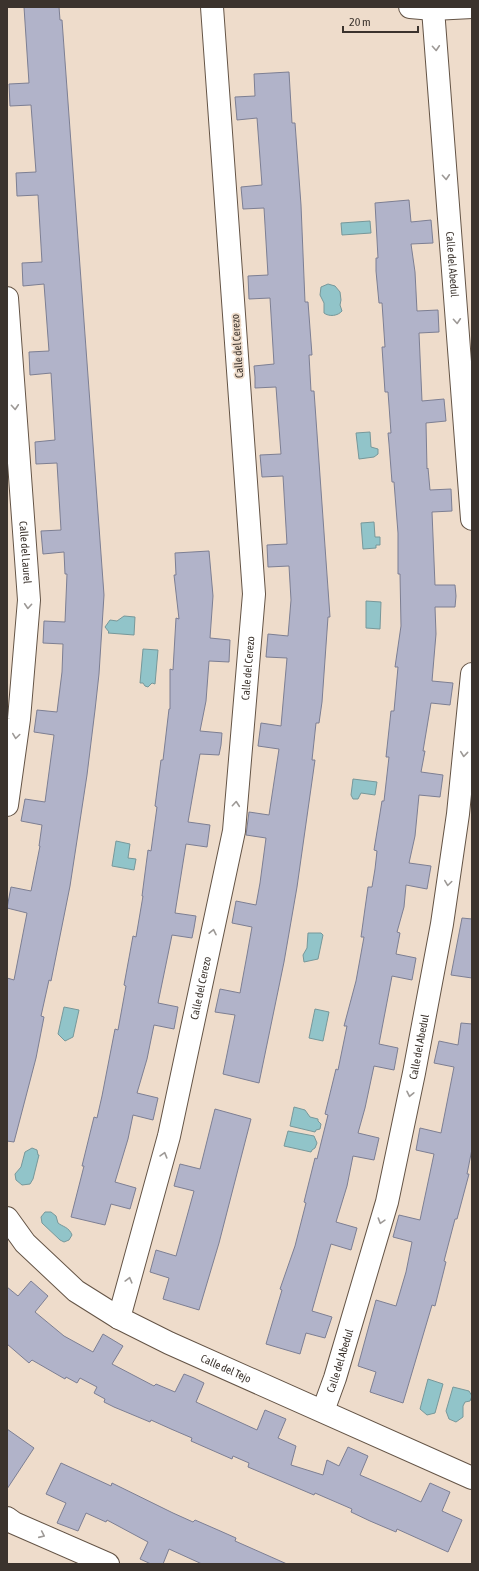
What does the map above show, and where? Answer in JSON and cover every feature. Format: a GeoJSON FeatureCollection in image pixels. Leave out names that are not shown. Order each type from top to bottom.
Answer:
{"type":"FeatureCollection","features":[{"type":"Feature","properties":{"kind":"street","name":"Calle del Cerezo"},"geometry":{"type":"LineString","coordinates":[[119,1318],[169,1136],[234,831],[254,594],[212,7]]}},
{"type":"Feature","properties":{"kind":"street"},"geometry":{"type":"LineString","coordinates":[[410,7],[433,9],[472,7]]}},
{"type":"Feature","properties":{"kind":"street","name":"Calle del Abedul"},"geometry":{"type":"LineString","coordinates":[[433,9],[472,519]]}},
{"type":"Feature","properties":{"kind":"street","name":"Calle del Laurel"},"geometry":{"type":"LineString","coordinates":[[7,298],[29,600],[19,719],[7,805]]}},
{"type":"Feature","properties":{"kind":"street","name":"Calle del Abedul"},"geometry":{"type":"LineString","coordinates":[[323,1411],[335,1378],[387,1202],[414,1073],[445,908],[458,814],[472,674]]}},
{"type":"Feature","properties":{"kind":"street","name":"Calle del Tejo"},"geometry":{"type":"LineString","coordinates":[[7,1218],[25,1243],[76,1291],[119,1318],[169,1343],[472,1478]]}},
{"type":"Feature","properties":{"kind":"street"},"geometry":{"type":"LineString","coordinates":[[7,1518],[108,1564]]}},
{"type":"Feature","properties":{"kind":"water"},"geometry":{"type":"Polygon","coordinates":[[[370,221],[371,233],[342,235],[341,223],[370,221]]]}},
{"type":"Feature","properties":{"kind":"water"},"geometry":{"type":"Polygon","coordinates":[[[328,284],[335,286],[340,292],[340,305],[342,311],[336,315],[328,315],[324,313],[324,303],[320,295],[321,287],[328,284]]]}},
{"type":"Feature","properties":{"kind":"water"},"geometry":{"type":"Polygon","coordinates":[[[370,432],[371,447],[378,449],[378,454],[374,457],[359,459],[356,433],[370,432]]]}},
{"type":"Feature","properties":{"kind":"water"},"geometry":{"type":"Polygon","coordinates":[[[374,522],[375,537],[380,537],[380,545],[376,545],[376,548],[363,549],[361,523],[374,522]]]}},
{"type":"Feature","properties":{"kind":"water"},"geometry":{"type":"Polygon","coordinates":[[[366,601],[381,602],[380,629],[366,628],[366,601]]]}},
{"type":"Feature","properties":{"kind":"water"},"geometry":{"type":"Polygon","coordinates":[[[124,616],[135,617],[134,635],[108,633],[109,632],[105,627],[110,620],[117,621],[124,616]]]}},
{"type":"Feature","properties":{"kind":"water"},"geometry":{"type":"Polygon","coordinates":[[[143,649],[158,650],[155,684],[152,683],[148,687],[143,683],[140,683],[143,649]]]}},
{"type":"Feature","properties":{"kind":"water"},"geometry":{"type":"Polygon","coordinates":[[[353,779],[377,782],[375,795],[361,793],[358,799],[353,799],[351,795],[353,779]]]}},
{"type":"Feature","properties":{"kind":"water"},"geometry":{"type":"Polygon","coordinates":[[[116,841],[130,844],[128,858],[136,859],[134,870],[112,866],[116,841]]]}},
{"type":"Feature","properties":{"kind":"water"},"geometry":{"type":"Polygon","coordinates":[[[308,933],[321,933],[323,935],[318,959],[304,962],[303,955],[307,948],[308,933]]]}},
{"type":"Feature","properties":{"kind":"water"},"geometry":{"type":"Polygon","coordinates":[[[64,1007],[79,1010],[73,1037],[65,1041],[58,1034],[64,1007]]]}},
{"type":"Feature","properties":{"kind":"water"},"geometry":{"type":"Polygon","coordinates":[[[315,1009],[329,1012],[323,1041],[309,1038],[315,1009]]]}},
{"type":"Feature","properties":{"kind":"water"},"geometry":{"type":"Polygon","coordinates":[[[294,1107],[305,1110],[310,1117],[318,1119],[321,1124],[320,1129],[316,1130],[315,1132],[290,1126],[294,1107]]]}},
{"type":"Feature","properties":{"kind":"water"},"geometry":{"type":"Polygon","coordinates":[[[288,1131],[314,1136],[317,1143],[315,1148],[311,1152],[284,1146],[288,1131]]]}},
{"type":"Feature","properties":{"kind":"water"},"geometry":{"type":"Polygon","coordinates":[[[32,1148],[37,1150],[39,1155],[33,1179],[30,1184],[22,1185],[16,1180],[15,1174],[21,1167],[25,1152],[32,1148]]]}},
{"type":"Feature","properties":{"kind":"water"},"geometry":{"type":"Polygon","coordinates":[[[45,1212],[51,1212],[56,1216],[58,1223],[69,1230],[72,1235],[69,1240],[64,1242],[60,1240],[42,1223],[41,1217],[45,1212]]]}},
{"type":"Feature","properties":{"kind":"water"},"geometry":{"type":"Polygon","coordinates":[[[428,1379],[443,1384],[435,1413],[427,1415],[420,1409],[428,1379]]]}},
{"type":"Feature","properties":{"kind":"water"},"geometry":{"type":"Polygon","coordinates":[[[453,1387],[469,1391],[472,1396],[470,1401],[465,1402],[463,1406],[463,1417],[456,1422],[449,1419],[446,1411],[453,1387]]]}},
{"type":"Feature","properties":{"kind":"building"},"geometry":{"type":"Polygon","coordinates":[[[24,7],[59,7],[60,20],[62,20],[104,595],[95,710],[87,775],[70,886],[51,981],[49,980],[41,1016],[44,1017],[36,1058],[14,1142],[7,1141],[7,978],[14,980],[27,913],[7,908],[11,887],[31,891],[40,846],[42,825],[21,821],[25,799],[45,802],[54,735],[34,732],[37,710],[57,712],[62,672],[63,644],[43,643],[44,621],[65,622],[67,574],[65,574],[64,552],[43,554],[41,531],[61,530],[57,463],[36,464],[35,442],[55,440],[51,373],[30,375],[29,352],[49,351],[44,284],[23,286],[22,263],[42,262],[38,195],[17,196],[16,173],[36,172],[31,105],[10,106],[9,84],[29,83],[24,7]]]}},
{"type":"Feature","properties":{"kind":"building"},"geometry":{"type":"Polygon","coordinates":[[[289,72],[292,123],[295,123],[301,205],[305,302],[308,302],[312,355],[309,355],[311,391],[314,391],[330,617],[328,617],[322,702],[319,723],[316,723],[312,760],[315,760],[297,887],[284,962],[259,1083],[223,1074],[235,1015],[215,1012],[220,989],[240,993],[252,927],[232,923],[236,901],[256,905],[266,838],[246,835],[249,812],[269,815],[279,749],[258,746],[261,723],[281,726],[287,658],[266,657],[268,634],[288,636],[291,600],[289,566],[268,567],[267,545],[287,544],[283,476],[262,477],[260,455],[281,454],[276,387],[255,388],[254,366],[274,364],[270,298],[249,299],[248,276],[268,275],[264,208],[243,209],[241,187],[262,185],[257,118],[237,120],[235,97],[255,96],[254,74],[289,72]]]}},
{"type":"Feature","properties":{"kind":"building"},"geometry":{"type":"Polygon","coordinates":[[[409,200],[411,222],[431,220],[433,243],[411,244],[415,272],[417,311],[438,310],[439,332],[419,333],[422,401],[444,399],[446,421],[426,423],[427,469],[428,468],[430,490],[451,489],[452,511],[432,512],[435,585],[455,585],[456,596],[455,607],[435,607],[436,634],[432,681],[453,683],[450,705],[431,703],[423,751],[425,751],[421,772],[443,775],[440,797],[419,795],[415,836],[409,863],[431,866],[427,889],[406,885],[404,907],[397,932],[400,933],[396,954],[416,958],[412,980],[392,976],[379,1044],[398,1048],[394,1070],[374,1066],[358,1133],[379,1138],[374,1160],[353,1156],[347,1186],[336,1222],[357,1228],[351,1250],[331,1244],[312,1311],[332,1317],[325,1338],[306,1333],[300,1354],[266,1344],[282,1290],[280,1289],[295,1246],[315,1158],[317,1159],[328,1115],[325,1114],[336,1069],[338,1070],[347,1026],[344,1026],[356,981],[364,937],[361,937],[368,887],[372,887],[377,851],[374,850],[382,801],[384,801],[389,757],[386,757],[391,711],[394,711],[398,667],[395,667],[401,626],[400,574],[398,574],[398,533],[388,433],[391,433],[388,392],[385,392],[382,347],[385,347],[382,303],[379,303],[376,271],[376,258],[378,258],[375,203],[409,200]]]}},
{"type":"Feature","properties":{"kind":"building"},"geometry":{"type":"Polygon","coordinates":[[[209,551],[213,596],[210,638],[230,640],[229,662],[209,661],[206,701],[200,731],[222,733],[221,745],[219,755],[200,754],[188,822],[210,825],[207,847],[186,844],[175,913],[196,916],[194,928],[192,938],[172,935],[158,1003],[178,1007],[174,1029],[154,1025],[147,1059],[137,1093],[158,1098],[153,1120],[133,1115],[128,1139],[115,1182],[136,1188],[130,1209],[111,1204],[105,1225],[71,1217],[84,1166],[82,1166],[94,1117],[97,1118],[115,1029],[118,1030],[133,936],[136,937],[143,896],[148,850],[151,851],[161,760],[163,760],[170,709],[170,669],[173,670],[176,618],[179,619],[174,575],[176,575],[175,553],[209,551]]]}},
{"type":"Feature","properties":{"kind":"building"},"geometry":{"type":"Polygon","coordinates":[[[462,918],[472,919],[472,978],[451,975],[462,918]]]}},
{"type":"Feature","properties":{"kind":"building"},"geometry":{"type":"Polygon","coordinates":[[[461,1023],[472,1024],[472,1149],[467,1174],[469,1174],[444,1261],[446,1262],[435,1306],[432,1305],[403,1403],[370,1392],[376,1372],[358,1366],[376,1300],[396,1306],[406,1272],[412,1242],[393,1237],[399,1215],[420,1220],[434,1154],[416,1150],[420,1128],[441,1133],[454,1067],[434,1063],[439,1041],[458,1045],[461,1023]]]}},
{"type":"Feature","properties":{"kind":"building"},"geometry":{"type":"Polygon","coordinates":[[[215,1109],[251,1119],[219,1243],[199,1310],[163,1299],[169,1278],[150,1272],[156,1250],[176,1256],[194,1191],[174,1186],[180,1164],[200,1169],[215,1109]]]}},
{"type":"Feature","properties":{"kind":"building"},"geometry":{"type":"Polygon","coordinates":[[[31,1281],[48,1296],[35,1312],[64,1336],[93,1352],[103,1334],[123,1346],[112,1364],[154,1386],[156,1384],[175,1392],[184,1374],[194,1378],[204,1383],[196,1402],[257,1430],[265,1410],[286,1419],[278,1438],[296,1446],[291,1465],[323,1475],[327,1460],[339,1466],[348,1447],[368,1456],[360,1475],[421,1502],[430,1483],[450,1492],[442,1511],[462,1520],[448,1552],[397,1529],[396,1532],[370,1521],[351,1512],[352,1509],[315,1493],[314,1495],[248,1467],[249,1463],[233,1456],[232,1459],[191,1441],[192,1438],[151,1420],[150,1422],[114,1407],[104,1402],[105,1399],[94,1393],[97,1387],[80,1378],[77,1383],[66,1377],[65,1379],[32,1360],[29,1363],[7,1344],[7,1287],[18,1296],[31,1281]]]}},
{"type":"Feature","properties":{"kind":"building"},"geometry":{"type":"Polygon","coordinates":[[[7,1429],[34,1448],[7,1489],[7,1429]]]}},
{"type":"Feature","properties":{"kind":"building"},"geometry":{"type":"Polygon","coordinates":[[[61,1463],[111,1486],[112,1483],[193,1522],[195,1520],[236,1538],[235,1541],[287,1564],[202,1564],[169,1549],[163,1564],[151,1564],[140,1559],[148,1542],[107,1520],[106,1522],[86,1513],[78,1531],[57,1523],[66,1503],[46,1494],[61,1463]]]}}]}
